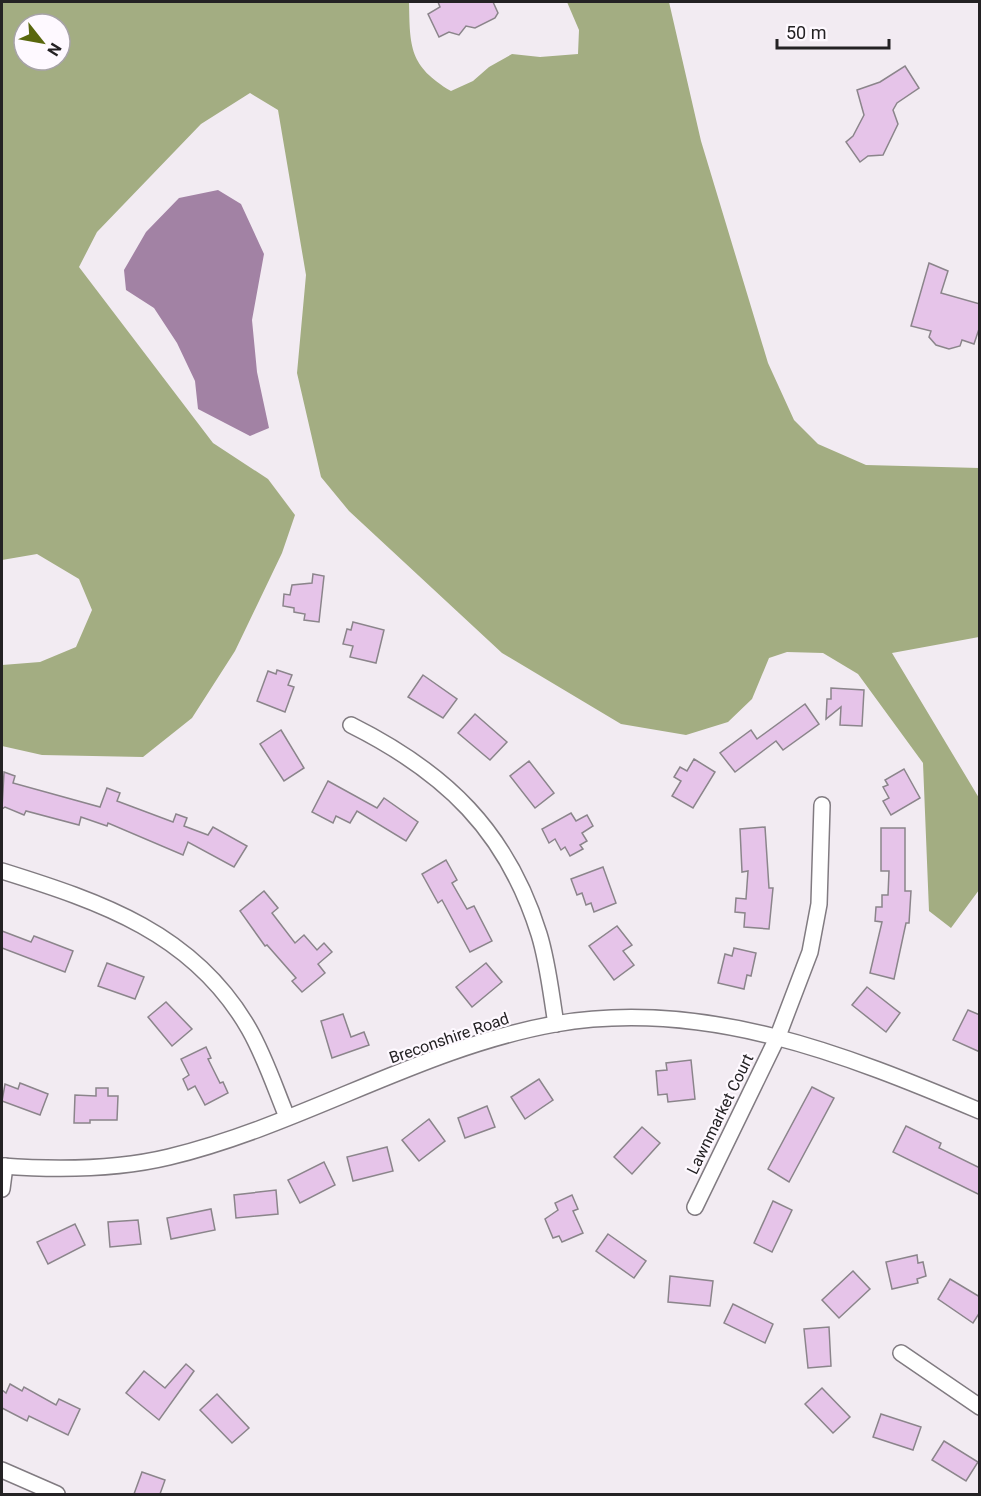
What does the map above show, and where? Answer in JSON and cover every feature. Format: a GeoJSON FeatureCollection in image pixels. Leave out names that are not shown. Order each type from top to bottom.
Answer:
{"type":"FeatureCollection","features":[{"type":"Feature","properties":{"kind":"street"},"geometry":{"type":"LineString","coordinates":[[351,725],[420,764],[450,789],[494,839],[526,898],[539,935],[556,1024]]}},
{"type":"Feature","properties":{"kind":"street","name":"Lawnmarket Court"},"geometry":{"type":"LineString","coordinates":[[695,1207],[778,1036],[803,974],[815,923],[822,860],[822,805]]}},
{"type":"Feature","properties":{"kind":"street"},"geometry":{"type":"LineString","coordinates":[[2,871],[113,909],[165,937],[190,958],[233,1002],[250,1030],[287,1117]]}},
{"type":"Feature","properties":{"kind":"street","name":"Breconshire Road"},"geometry":{"type":"LineString","coordinates":[[3,1166],[59,1169],[167,1158],[232,1139],[483,1043],[556,1024],[641,1018],[731,1026],[778,1036],[847,1057],[980,1111]]}},
{"type":"Feature","properties":{"kind":"street"},"geometry":{"type":"LineString","coordinates":[[2,1189],[3,1166]]}},
{"type":"Feature","properties":{"kind":"street"},"geometry":{"type":"LineString","coordinates":[[902,1353],[980,1407]]}},
{"type":"Feature","properties":{"kind":"street"},"geometry":{"type":"LineString","coordinates":[[2,1470],[57,1494]]}},
{"type":"Feature","properties":{"kind":"green space"},"geometry":{"type":"Polygon","coordinates":[[[2,2],[409,2],[410,31],[415,54],[427,73],[451,91],[473,81],[489,67],[512,54],[540,57],[578,54],[579,30],[567,2],[669,2],[701,141],[768,363],[794,420],[818,444],[866,465],[979,468],[979,637],[892,653],[979,798],[979,890],[951,928],[929,911],[923,763],[858,674],[823,653],[787,652],[769,658],[752,699],[728,722],[686,735],[621,724],[502,653],[349,511],[321,477],[297,373],[306,275],[278,110],[250,93],[201,124],[97,232],[79,267],[213,443],[268,479],[295,515],[282,553],[235,651],[192,718],[143,757],[42,755],[2,746],[2,665],[40,662],[76,647],[92,610],[79,579],[37,554],[2,560],[2,2]]]}},
{"type":"Feature","properties":{"kind":"shaded area"},"geometry":{"type":"Polygon","coordinates":[[[218,190],[241,204],[264,254],[252,320],[257,372],[269,428],[250,436],[198,409],[195,381],[177,343],[154,308],[126,290],[124,270],[146,232],[179,198],[218,190]]]}},
{"type":"Feature","properties":{"kind":"building"},"geometry":{"type":"Polygon","coordinates":[[[438,2],[493,2],[498,13],[495,18],[475,28],[466,26],[459,35],[449,32],[439,37],[428,14],[440,7],[438,2]]]}},
{"type":"Feature","properties":{"kind":"building"},"geometry":{"type":"Polygon","coordinates":[[[905,66],[919,88],[897,103],[893,110],[898,124],[883,155],[868,156],[860,162],[846,142],[853,136],[864,115],[857,90],[880,82],[905,66]]]}},
{"type":"Feature","properties":{"kind":"building"},"geometry":{"type":"Polygon","coordinates":[[[929,263],[948,271],[941,293],[980,304],[980,326],[974,344],[962,340],[960,346],[949,349],[936,345],[929,337],[931,331],[911,326],[929,263]]]}},
{"type":"Feature","properties":{"kind":"building"},"geometry":{"type":"Polygon","coordinates":[[[313,574],[324,576],[319,622],[304,620],[305,614],[294,612],[294,608],[283,606],[284,594],[290,595],[292,585],[312,583],[313,574]]]}},
{"type":"Feature","properties":{"kind":"building"},"geometry":{"type":"Polygon","coordinates":[[[353,622],[384,630],[376,663],[350,657],[353,646],[343,644],[347,629],[351,630],[353,622]]]}},
{"type":"Feature","properties":{"kind":"building"},"geometry":{"type":"Polygon","coordinates":[[[277,670],[292,675],[288,685],[294,687],[285,712],[257,701],[268,671],[276,674],[277,670]]]}},
{"type":"Feature","properties":{"kind":"building"},"geometry":{"type":"Polygon","coordinates":[[[423,675],[457,699],[443,718],[408,697],[423,675]]]}},
{"type":"Feature","properties":{"kind":"building"},"geometry":{"type":"Polygon","coordinates":[[[831,688],[864,690],[862,726],[840,725],[841,707],[826,719],[827,699],[831,699],[831,688]]]}},
{"type":"Feature","properties":{"kind":"building"},"geometry":{"type":"Polygon","coordinates":[[[805,704],[819,724],[783,750],[776,741],[735,772],[720,753],[751,730],[757,739],[805,704]]]}},
{"type":"Feature","properties":{"kind":"building"},"geometry":{"type":"Polygon","coordinates":[[[475,714],[507,742],[490,760],[458,733],[475,714]]]}},
{"type":"Feature","properties":{"kind":"building"},"geometry":{"type":"Polygon","coordinates":[[[281,730],[304,768],[284,781],[260,744],[281,730]]]}},
{"type":"Feature","properties":{"kind":"building"},"geometry":{"type":"Polygon","coordinates":[[[694,759],[715,772],[693,808],[672,796],[681,781],[674,777],[680,767],[687,771],[694,759]]]}},
{"type":"Feature","properties":{"kind":"building"},"geometry":{"type":"Polygon","coordinates":[[[529,761],[554,793],[535,808],[510,776],[529,761]]]}},
{"type":"Feature","properties":{"kind":"building"},"geometry":{"type":"Polygon","coordinates":[[[904,769],[920,798],[891,815],[883,801],[889,798],[883,787],[888,785],[885,780],[904,769]]]}},
{"type":"Feature","properties":{"kind":"building"},"geometry":{"type":"Polygon","coordinates":[[[4,772],[15,776],[13,783],[100,807],[107,788],[120,793],[117,801],[173,822],[176,814],[187,818],[184,826],[208,835],[213,827],[247,846],[234,867],[188,842],[183,855],[108,823],[107,826],[81,817],[79,825],[26,811],[24,815],[5,807],[2,809],[4,772]]]}},
{"type":"Feature","properties":{"kind":"building"},"geometry":{"type":"Polygon","coordinates":[[[328,781],[377,808],[384,798],[418,822],[406,841],[357,811],[350,823],[336,816],[333,823],[312,812],[328,781]]]}},
{"type":"Feature","properties":{"kind":"building"},"geometry":{"type":"Polygon","coordinates":[[[571,813],[576,821],[587,815],[593,826],[582,833],[587,841],[580,845],[583,849],[570,856],[565,847],[561,850],[555,839],[549,843],[542,829],[571,813]]]}},
{"type":"Feature","properties":{"kind":"building"},"geometry":{"type":"Polygon","coordinates":[[[765,827],[769,888],[773,888],[769,929],[744,927],[745,913],[735,912],[736,898],[746,899],[748,871],[742,872],[740,829],[765,827]]]}},
{"type":"Feature","properties":{"kind":"building"},"geometry":{"type":"Polygon","coordinates":[[[881,828],[905,828],[905,891],[911,891],[909,923],[906,923],[894,979],[870,973],[882,922],[875,921],[876,907],[882,907],[882,895],[888,895],[889,871],[881,871],[881,828]]]}},
{"type":"Feature","properties":{"kind":"building"},"geometry":{"type":"Polygon","coordinates":[[[446,860],[457,880],[452,883],[467,909],[474,906],[492,941],[470,952],[442,900],[438,903],[422,874],[446,860]]]}},
{"type":"Feature","properties":{"kind":"building"},"geometry":{"type":"Polygon","coordinates":[[[603,867],[616,903],[594,912],[591,903],[586,905],[582,893],[577,895],[571,879],[603,867]]]}},
{"type":"Feature","properties":{"kind":"building"},"geometry":{"type":"Polygon","coordinates":[[[264,891],[278,908],[272,913],[295,943],[304,935],[317,950],[324,943],[332,952],[318,964],[325,973],[302,992],[292,981],[296,978],[267,945],[265,946],[240,911],[264,891]]]}},
{"type":"Feature","properties":{"kind":"building"},"geometry":{"type":"Polygon","coordinates":[[[617,926],[632,945],[623,951],[634,965],[614,980],[589,946],[617,926]]]}},
{"type":"Feature","properties":{"kind":"building"},"geometry":{"type":"Polygon","coordinates":[[[2,931],[31,942],[34,936],[73,951],[65,972],[2,948],[2,931]]]}},
{"type":"Feature","properties":{"kind":"building"},"geometry":{"type":"Polygon","coordinates":[[[734,948],[756,953],[751,976],[747,975],[744,989],[718,983],[725,954],[732,956],[734,948]]]}},
{"type":"Feature","properties":{"kind":"building"},"geometry":{"type":"Polygon","coordinates":[[[107,963],[144,977],[135,999],[98,986],[107,963]]]}},
{"type":"Feature","properties":{"kind":"building"},"geometry":{"type":"Polygon","coordinates":[[[486,963],[502,982],[472,1007],[456,987],[486,963]]]}},
{"type":"Feature","properties":{"kind":"building"},"geometry":{"type":"Polygon","coordinates":[[[867,987],[900,1013],[886,1032],[852,1005],[867,987]]]}},
{"type":"Feature","properties":{"kind":"building"},"geometry":{"type":"Polygon","coordinates":[[[166,1002],[192,1029],[172,1046],[148,1017],[166,1002]]]}},
{"type":"Feature","properties":{"kind":"building"},"geometry":{"type":"Polygon","coordinates":[[[968,1010],[980,1015],[980,1052],[953,1040],[968,1010]]]}},
{"type":"Feature","properties":{"kind":"building"},"geometry":{"type":"Polygon","coordinates":[[[343,1014],[351,1037],[364,1032],[369,1045],[332,1058],[321,1021],[343,1014]]]}},
{"type":"Feature","properties":{"kind":"building"},"geometry":{"type":"Polygon","coordinates":[[[206,1047],[211,1058],[208,1059],[220,1083],[223,1082],[228,1093],[205,1105],[195,1086],[188,1090],[183,1079],[189,1075],[181,1059],[206,1047]]]}},
{"type":"Feature","properties":{"kind":"building"},"geometry":{"type":"Polygon","coordinates":[[[691,1060],[695,1099],[668,1102],[667,1094],[658,1095],[656,1071],[667,1070],[666,1063],[691,1060]]]}},
{"type":"Feature","properties":{"kind":"building"},"geometry":{"type":"Polygon","coordinates":[[[539,1079],[553,1100],[525,1119],[511,1097],[539,1079]]]}},
{"type":"Feature","properties":{"kind":"building"},"geometry":{"type":"Polygon","coordinates":[[[20,1083],[48,1094],[40,1115],[2,1101],[5,1084],[18,1089],[20,1083]]]}},
{"type":"Feature","properties":{"kind":"building"},"geometry":{"type":"Polygon","coordinates":[[[812,1087],[834,1098],[789,1182],[768,1169],[812,1087]]]}},
{"type":"Feature","properties":{"kind":"building"},"geometry":{"type":"Polygon","coordinates":[[[96,1088],[108,1088],[108,1096],[118,1096],[117,1120],[90,1120],[90,1123],[74,1123],[75,1095],[96,1096],[96,1088]]]}},
{"type":"Feature","properties":{"kind":"building"},"geometry":{"type":"Polygon","coordinates":[[[487,1106],[495,1127],[465,1138],[458,1118],[487,1106]]]}},
{"type":"Feature","properties":{"kind":"building"},"geometry":{"type":"Polygon","coordinates":[[[429,1119],[445,1141],[419,1161],[402,1140],[429,1119]]]}},
{"type":"Feature","properties":{"kind":"building"},"geometry":{"type":"Polygon","coordinates":[[[906,1126],[941,1143],[939,1148],[980,1168],[980,1195],[893,1152],[906,1126]]]}},
{"type":"Feature","properties":{"kind":"building"},"geometry":{"type":"Polygon","coordinates":[[[642,1127],[660,1143],[632,1174],[614,1157],[642,1127]]]}},
{"type":"Feature","properties":{"kind":"building"},"geometry":{"type":"Polygon","coordinates":[[[387,1147],[393,1171],[353,1181],[347,1157],[387,1147]]]}},
{"type":"Feature","properties":{"kind":"building"},"geometry":{"type":"Polygon","coordinates":[[[324,1162],[335,1185],[300,1203],[288,1180],[324,1162]]]}},
{"type":"Feature","properties":{"kind":"building"},"geometry":{"type":"Polygon","coordinates":[[[276,1190],[278,1214],[236,1218],[234,1195],[276,1190]]]}},
{"type":"Feature","properties":{"kind":"building"},"geometry":{"type":"Polygon","coordinates":[[[572,1195],[578,1209],[573,1211],[583,1233],[562,1242],[559,1236],[553,1238],[545,1219],[558,1210],[555,1203],[572,1195]]]}},
{"type":"Feature","properties":{"kind":"building"},"geometry":{"type":"Polygon","coordinates":[[[773,1201],[792,1210],[772,1252],[754,1243],[773,1201]]]}},
{"type":"Feature","properties":{"kind":"building"},"geometry":{"type":"Polygon","coordinates":[[[211,1209],[215,1230],[171,1239],[167,1218],[211,1209]]]}},
{"type":"Feature","properties":{"kind":"building"},"geometry":{"type":"Polygon","coordinates":[[[138,1220],[141,1244],[110,1247],[108,1222],[138,1220]]]}},
{"type":"Feature","properties":{"kind":"building"},"geometry":{"type":"Polygon","coordinates":[[[75,1224],[85,1245],[48,1264],[37,1242],[75,1224]]]}},
{"type":"Feature","properties":{"kind":"building"},"geometry":{"type":"Polygon","coordinates":[[[608,1234],[646,1261],[634,1278],[596,1251],[608,1234]]]}},
{"type":"Feature","properties":{"kind":"building"},"geometry":{"type":"Polygon","coordinates":[[[917,1255],[918,1263],[923,1262],[926,1276],[917,1279],[918,1283],[892,1289],[886,1262],[917,1255]]]}},
{"type":"Feature","properties":{"kind":"building"},"geometry":{"type":"Polygon","coordinates":[[[853,1271],[870,1289],[839,1318],[822,1300],[853,1271]]]}},
{"type":"Feature","properties":{"kind":"building"},"geometry":{"type":"Polygon","coordinates":[[[670,1276],[713,1281],[710,1306],[668,1302],[670,1276]]]}},
{"type":"Feature","properties":{"kind":"building"},"geometry":{"type":"Polygon","coordinates":[[[950,1279],[980,1297],[980,1312],[973,1323],[938,1299],[950,1279]]]}},
{"type":"Feature","properties":{"kind":"building"},"geometry":{"type":"Polygon","coordinates":[[[733,1304],[773,1324],[765,1343],[724,1323],[733,1304]]]}},
{"type":"Feature","properties":{"kind":"building"},"geometry":{"type":"Polygon","coordinates":[[[829,1327],[831,1366],[808,1368],[804,1329],[829,1327]]]}},
{"type":"Feature","properties":{"kind":"building"},"geometry":{"type":"Polygon","coordinates":[[[186,1364],[194,1371],[159,1420],[126,1393],[144,1371],[165,1388],[186,1364]]]}},
{"type":"Feature","properties":{"kind":"building"},"geometry":{"type":"Polygon","coordinates":[[[10,1384],[22,1391],[24,1387],[56,1405],[59,1399],[80,1409],[68,1435],[29,1416],[27,1421],[2,1408],[2,1390],[6,1393],[10,1384]]]}},
{"type":"Feature","properties":{"kind":"building"},"geometry":{"type":"Polygon","coordinates":[[[822,1388],[850,1417],[833,1433],[805,1404],[822,1388]]]}},
{"type":"Feature","properties":{"kind":"building"},"geometry":{"type":"Polygon","coordinates":[[[217,1394],[249,1428],[232,1443],[200,1410],[217,1394]]]}},
{"type":"Feature","properties":{"kind":"building"},"geometry":{"type":"Polygon","coordinates":[[[881,1414],[921,1427],[913,1450],[873,1437],[881,1414]]]}},
{"type":"Feature","properties":{"kind":"building"},"geometry":{"type":"Polygon","coordinates":[[[944,1441],[978,1462],[966,1481],[932,1460],[944,1441]]]}},
{"type":"Feature","properties":{"kind":"building"},"geometry":{"type":"Polygon","coordinates":[[[142,1472],[165,1480],[160,1494],[134,1494],[142,1472]]]}}]}
